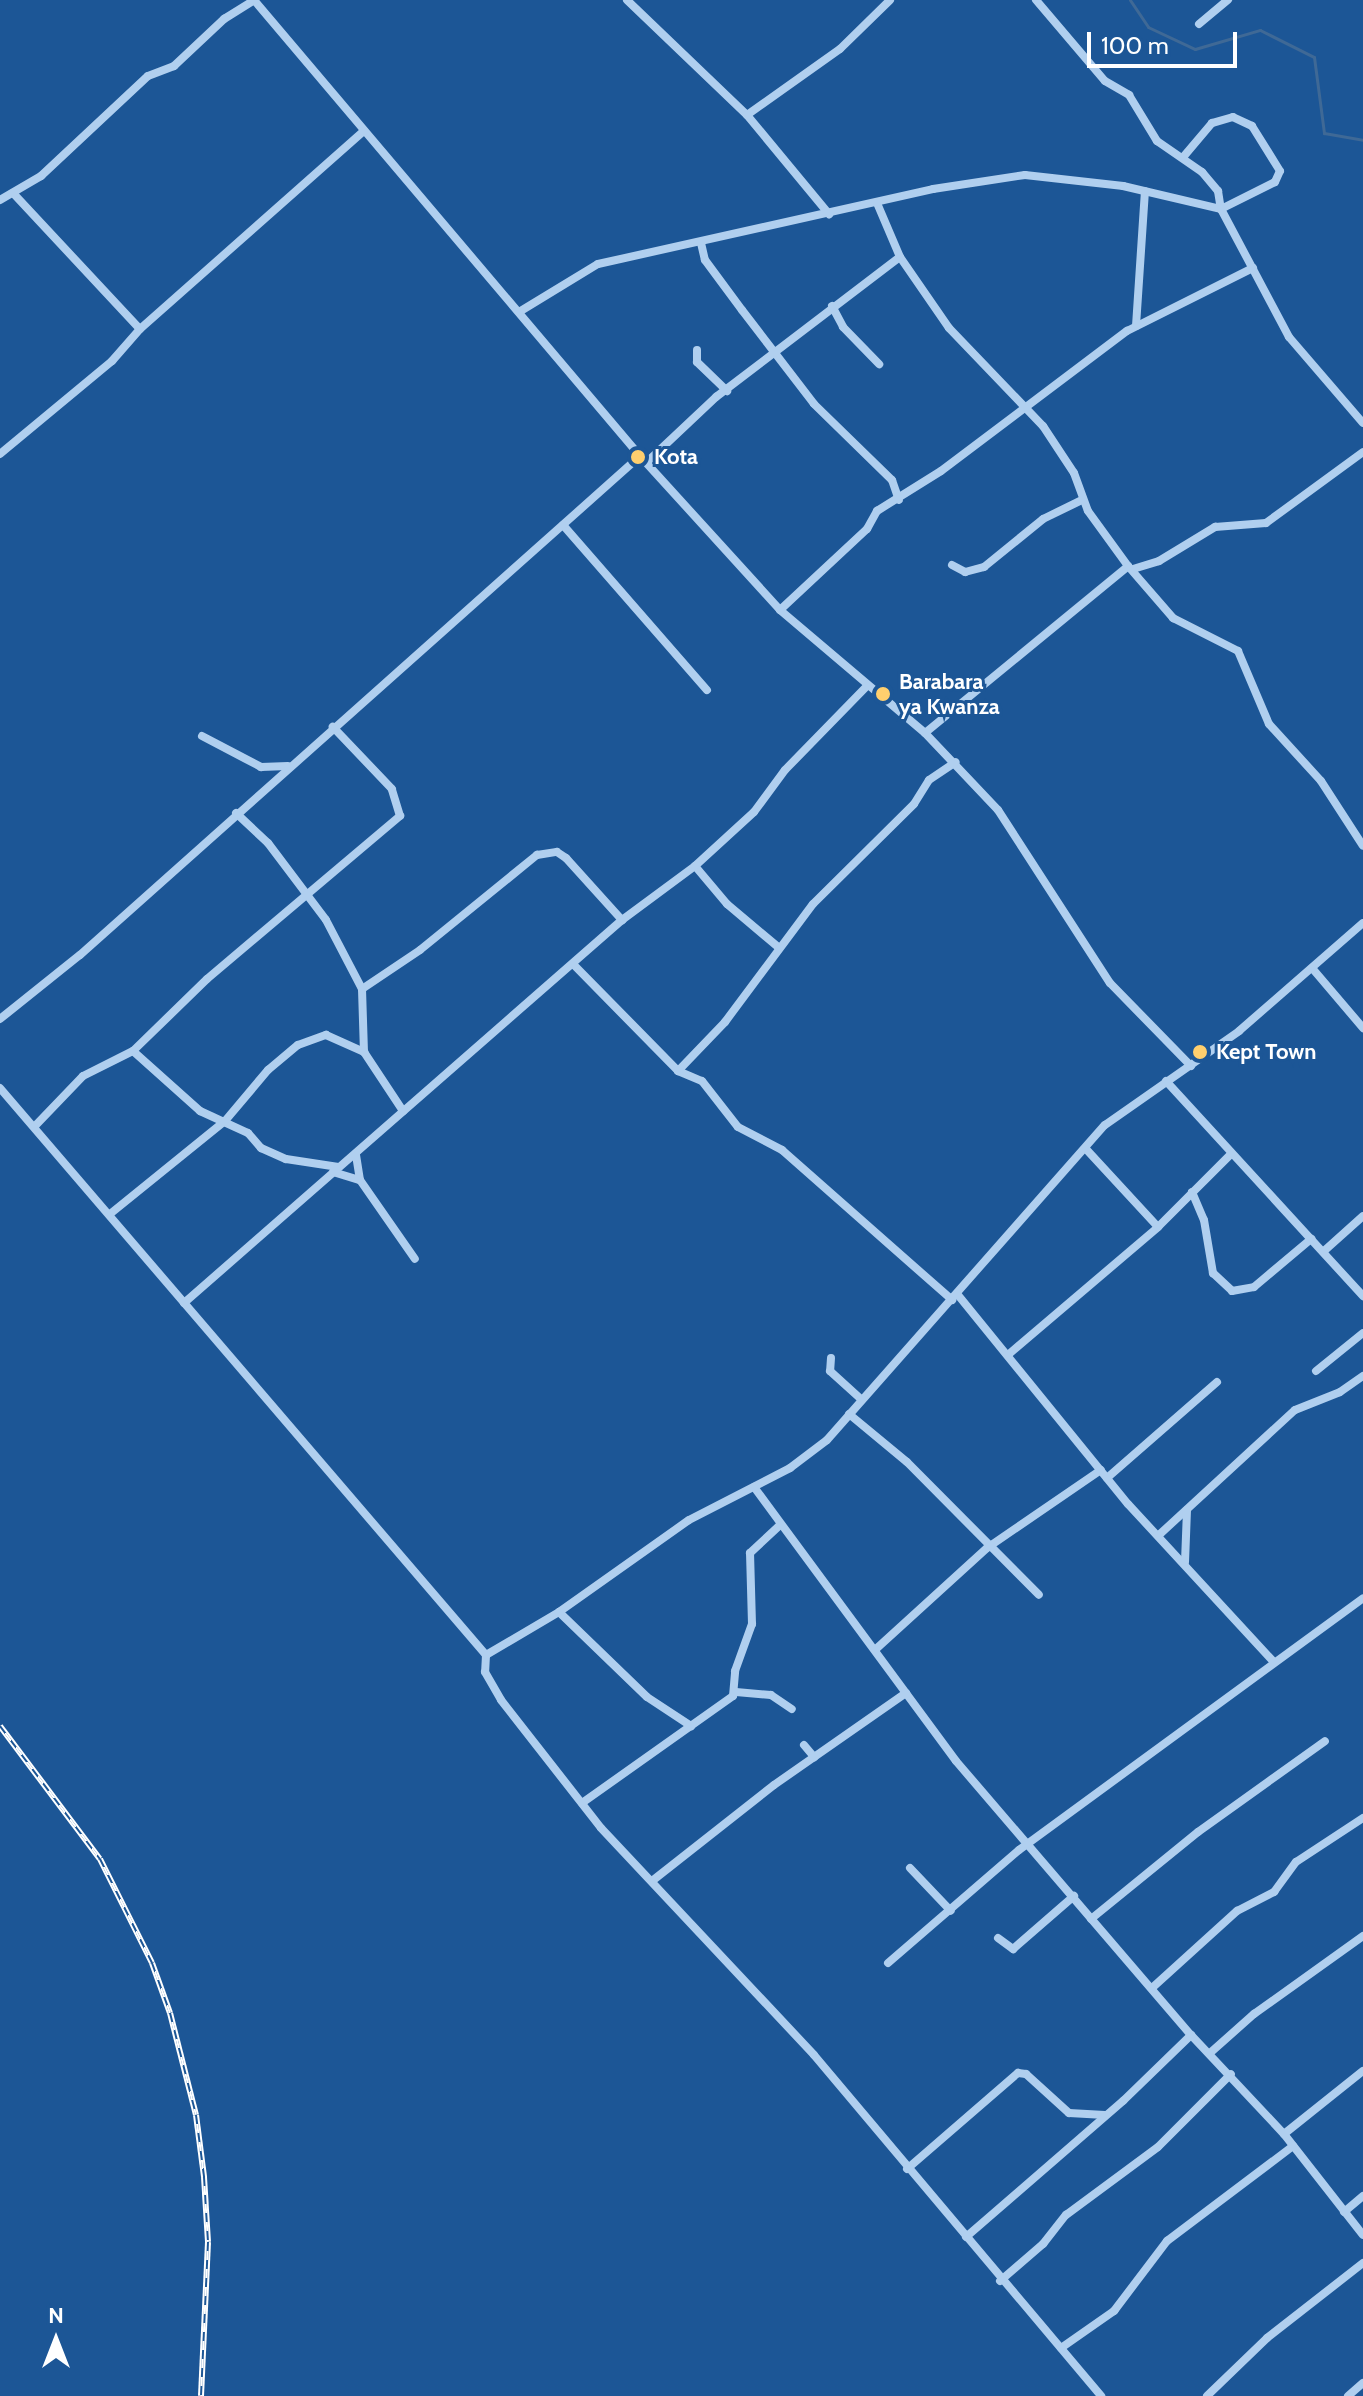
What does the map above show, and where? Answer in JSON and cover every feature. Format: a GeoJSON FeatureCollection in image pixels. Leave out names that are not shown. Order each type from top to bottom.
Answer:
{"type":"FeatureCollection","features":[{"type":"Feature","properties":{"kind":"street"},"geometry":{"type":"LineString","coordinates":[[0,200],[81,143],[148,76],[174,66],[224,19],[254,0],[363,132],[644,459],[780,610],[956,762],[998,810],[1110,983],[1191,1066]]}},
{"type":"Feature","properties":{"kind":"street"},"geometry":{"type":"LineString","coordinates":[[627,0],[747,115],[829,214]]}},
{"type":"Feature","properties":{"kind":"street"},"geometry":{"type":"LineString","coordinates":[[747,115],[840,49],[890,0]]}},
{"type":"Feature","properties":{"kind":"street"},"geometry":{"type":"LineString","coordinates":[[1036,0],[1105,81],[1129,95],[1157,141],[1184,156],[1218,191],[1221,209],[1289,337],[1363,423]]}},
{"type":"Feature","properties":{"kind":"street"},"geometry":{"type":"LineString","coordinates":[[1199,24],[1228,0]]}},
{"type":"Feature","properties":{"kind":"street"},"geometry":{"type":"LineString","coordinates":[[519,312],[598,264],[877,203],[1025,175],[1145,191],[1221,209],[1275,182],[1280,171],[1275,156],[1252,126],[1233,117],[1212,123],[1184,156]]}},
{"type":"Feature","properties":{"kind":"street"},"geometry":{"type":"LineString","coordinates":[[0,454],[112,361],[140,329],[363,132]]}},
{"type":"Feature","properties":{"kind":"street"},"geometry":{"type":"LineString","coordinates":[[1136,326],[1145,191]]}},
{"type":"Feature","properties":{"kind":"street"},"geometry":{"type":"LineString","coordinates":[[13,193],[140,329]]}},
{"type":"Feature","properties":{"kind":"street"},"geometry":{"type":"LineString","coordinates":[[877,203],[900,257],[949,328],[1023,406],[1063,456],[1082,500],[1130,568],[1173,618],[1238,651],[1269,724],[1321,781],[1363,846]]}},
{"type":"Feature","properties":{"kind":"street"},"geometry":{"type":"LineString","coordinates":[[701,243],[705,260],[776,355],[814,404],[892,480],[899,500]]}},
{"type":"Feature","properties":{"kind":"street"},"geometry":{"type":"LineString","coordinates":[[0,1019],[563,525],[727,391],[776,355],[832,306],[900,257]]}},
{"type":"Feature","properties":{"kind":"street"},"geometry":{"type":"LineString","coordinates":[[780,610],[867,529],[877,511],[899,500],[1136,326],[1253,268]]}},
{"type":"Feature","properties":{"kind":"street"},"geometry":{"type":"LineString","coordinates":[[832,306],[843,327],[879,364]]}},
{"type":"Feature","properties":{"kind":"street"},"geometry":{"type":"LineString","coordinates":[[697,350],[697,362],[727,391]]}},
{"type":"Feature","properties":{"kind":"street"},"geometry":{"type":"LineString","coordinates":[[925,733],[1130,568],[1159,561],[1215,527],[1266,523],[1363,452]]}},
{"type":"Feature","properties":{"kind":"street"},"geometry":{"type":"LineString","coordinates":[[952,565],[965,572],[984,567],[1043,519],[1082,500]]}},
{"type":"Feature","properties":{"kind":"street"},"geometry":{"type":"LineString","coordinates":[[563,525],[707,690]]}},
{"type":"Feature","properties":{"kind":"street"},"geometry":{"type":"LineString","coordinates":[[184,1303],[622,920],[695,866],[754,812],[785,770],[867,686]]}},
{"type":"Feature","properties":{"kind":"street"},"geometry":{"type":"LineString","coordinates":[[35,1126],[83,1076],[133,1051],[207,979],[392,825],[401,808],[392,789],[333,727]]}},
{"type":"Feature","properties":{"kind":"street"},"geometry":{"type":"LineString","coordinates":[[202,736],[261,767],[292,764]]}},
{"type":"Feature","properties":{"kind":"street"},"geometry":{"type":"LineString","coordinates":[[678,1071],[725,1022],[778,947],[914,804],[929,780],[956,762]]}},
{"type":"Feature","properties":{"kind":"street"},"geometry":{"type":"LineString","coordinates":[[236,813],[268,843],[309,896],[362,989],[359,1030],[364,1052],[403,1111]]}},
{"type":"Feature","properties":{"kind":"street"},"geometry":{"type":"LineString","coordinates":[[362,989],[420,950],[537,855],[557,852],[566,858],[622,920]]}},
{"type":"Feature","properties":{"kind":"street"},"geometry":{"type":"LineString","coordinates":[[695,866],[727,904],[778,947]]}},
{"type":"Feature","properties":{"kind":"street"},"geometry":{"type":"LineString","coordinates":[[486,1655],[559,1612],[689,1520],[806,1456],[862,1400],[1105,1125],[1191,1066],[1363,923]]}},
{"type":"Feature","properties":{"kind":"street"},"geometry":{"type":"LineString","coordinates":[[573,964],[678,1071],[697,1076],[738,1127],[782,1150],[955,1297],[1009,1354],[1051,1413],[1104,1474],[1273,1661]]}},
{"type":"Feature","properties":{"kind":"street"},"geometry":{"type":"LineString","coordinates":[[1312,968],[1363,1028]]}},
{"type":"Feature","properties":{"kind":"street"},"geometry":{"type":"LineString","coordinates":[[110,1214],[225,1121],[268,1070],[313,1037],[326,1035],[364,1052]]}},
{"type":"Feature","properties":{"kind":"street"},"geometry":{"type":"LineString","coordinates":[[133,1051],[200,1111],[225,1121],[286,1159],[337,1169],[360,1180]]}},
{"type":"Feature","properties":{"kind":"street"},"geometry":{"type":"LineString","coordinates":[[1166,1081],[1230,1155],[1324,1251],[1363,1296]]}},
{"type":"Feature","properties":{"kind":"street"},"geometry":{"type":"LineString","coordinates":[[0,1088],[486,1655],[485,1672],[501,1700],[582,1803],[814,2055],[1000,2281],[1101,2396]]}},
{"type":"Feature","properties":{"kind":"street"},"geometry":{"type":"LineString","coordinates":[[1086,1149],[1158,1227]]}},
{"type":"Feature","properties":{"kind":"street"},"geometry":{"type":"LineString","coordinates":[[356,1155],[360,1180],[415,1259]]}},
{"type":"Feature","properties":{"kind":"street"},"geometry":{"type":"LineString","coordinates":[[1009,1354],[1158,1227],[1230,1155]]}},
{"type":"Feature","properties":{"kind":"street"},"geometry":{"type":"LineString","coordinates":[[1192,1192],[1204,1220],[1213,1273],[1232,1291],[1254,1287],[1311,1239]]}},
{"type":"Feature","properties":{"kind":"street"},"geometry":{"type":"LineString","coordinates":[[1324,1251],[1363,1216]]}},
{"type":"Feature","properties":{"kind":"street"},"geometry":{"type":"LineString","coordinates":[[1316,1371],[1363,1333]]}},
{"type":"Feature","properties":{"kind":"street"},"geometry":{"type":"LineString","coordinates":[[831,1358],[830,1371],[862,1400]]}},
{"type":"Feature","properties":{"kind":"street"},"geometry":{"type":"LineString","coordinates":[[1160,1534],[1295,1410],[1340,1392],[1363,1376]]}},
{"type":"Feature","properties":{"kind":"street"},"geometry":{"type":"LineString","coordinates":[[876,1649],[987,1548],[1104,1474],[1217,1382]]}},
{"type":"Feature","properties":{"kind":"street"},"geometry":{"type":"LineString","coordinates":[[849,1414],[907,1462],[987,1548],[1039,1595]]}},
{"type":"Feature","properties":{"kind":"street"},"geometry":{"type":"LineString","coordinates":[[754,1487],[906,1693],[1028,1844],[1191,2035],[1231,2074],[1284,2134],[1363,2235]]}},
{"type":"Feature","properties":{"kind":"street"},"geometry":{"type":"LineString","coordinates":[[1186,1563],[1187,1510]]}},
{"type":"Feature","properties":{"kind":"street"},"geometry":{"type":"LineString","coordinates":[[736,1692],[735,1671],[752,1624],[750,1553],[780,1525]]}},
{"type":"Feature","properties":{"kind":"street"},"geometry":{"type":"LineString","coordinates":[[888,1963],[1028,1844],[1267,1670],[1273,1661],[1363,1598]]}},
{"type":"Feature","properties":{"kind":"street"},"geometry":{"type":"LineString","coordinates":[[559,1612],[647,1697],[691,1726]]}},
{"type":"Feature","properties":{"kind":"street"},"geometry":{"type":"LineString","coordinates":[[582,1803],[736,1692],[771,1695],[792,1709]]}},
{"type":"Feature","properties":{"kind":"street"},"geometry":{"type":"LineString","coordinates":[[652,1881],[814,1757],[906,1693]]}},
{"type":"Feature","properties":{"kind":"street"},"geometry":{"type":"LineString","coordinates":[[1091,1919],[1198,1832],[1325,1741]]}},
{"type":"Feature","properties":{"kind":"street"},"geometry":{"type":"LineString","coordinates":[[804,1745],[814,1757]]}},
{"type":"Feature","properties":{"kind":"street"},"geometry":{"type":"LineString","coordinates":[[1152,1988],[1237,1911],[1274,1892],[1296,1862],[1363,1818]]}},
{"type":"Feature","properties":{"kind":"street"},"geometry":{"type":"LineString","coordinates":[[910,1868],[951,1911]]}},
{"type":"Feature","properties":{"kind":"street"},"geometry":{"type":"LineString","coordinates":[[998,1938],[1011,1950],[1074,1896]]}},
{"type":"Feature","properties":{"kind":"street"},"geometry":{"type":"LineString","coordinates":[[1210,2053],[1254,2014],[1363,1936]]}},
{"type":"Feature","properties":{"kind":"street"},"geometry":{"type":"LineString","coordinates":[[966,2237],[1191,2035]]}},
{"type":"Feature","properties":{"kind":"street"},"geometry":{"type":"LineString","coordinates":[[1284,2134],[1363,2071]]}},
{"type":"Feature","properties":{"kind":"street"},"geometry":{"type":"LineString","coordinates":[[907,2169],[1018,2073],[1026,2074],[1069,2113],[1105,2115]]}},
{"type":"Feature","properties":{"kind":"street"},"geometry":{"type":"LineString","coordinates":[[1000,2281],[1043,2244],[1066,2215],[1173,2133],[1231,2074]]}},
{"type":"Feature","properties":{"kind":"street"},"geometry":{"type":"LineString","coordinates":[[1061,2348],[1114,2311],[1167,2241],[1293,2146]]}},
{"type":"Feature","properties":{"kind":"street"},"geometry":{"type":"LineString","coordinates":[[1344,2212],[1363,2196]]}},
{"type":"Feature","properties":{"kind":"street"},"geometry":{"type":"LineString","coordinates":[[1207,2396],[1267,2338],[1363,2263]]}},
{"type":"Feature","properties":{"kind":"street"},"geometry":{"type":"LineString","coordinates":[[1348,2396],[1363,2383]]}},
{"type":"Feature","properties":{"kind":"waterway"},"geometry":{"type":"LineString","coordinates":[[1130,0],[1148,27],[1195,49],[1260,30],[1314,57],[1324,133],[1363,140]]}},
{"type":"Feature","properties":{"kind":"railway"},"geometry":{"type":"LineString","coordinates":[[0,1726],[100,1859],[152,1963],[170,2013],[196,2115],[204,2177],[208,2242],[201,2396]]}},
{"type":"Feature","properties":{"kind":"place","name":"Kota"},"geometry":{"type":"Point","coordinates":[638,457]}},
{"type":"Feature","properties":{"kind":"place","name":"Barabara ya Kwanza"},"geometry":{"type":"Point","coordinates":[883,694]}},
{"type":"Feature","properties":{"kind":"place","name":"Kept Town"},"geometry":{"type":"Point","coordinates":[1200,1052]}}]}
